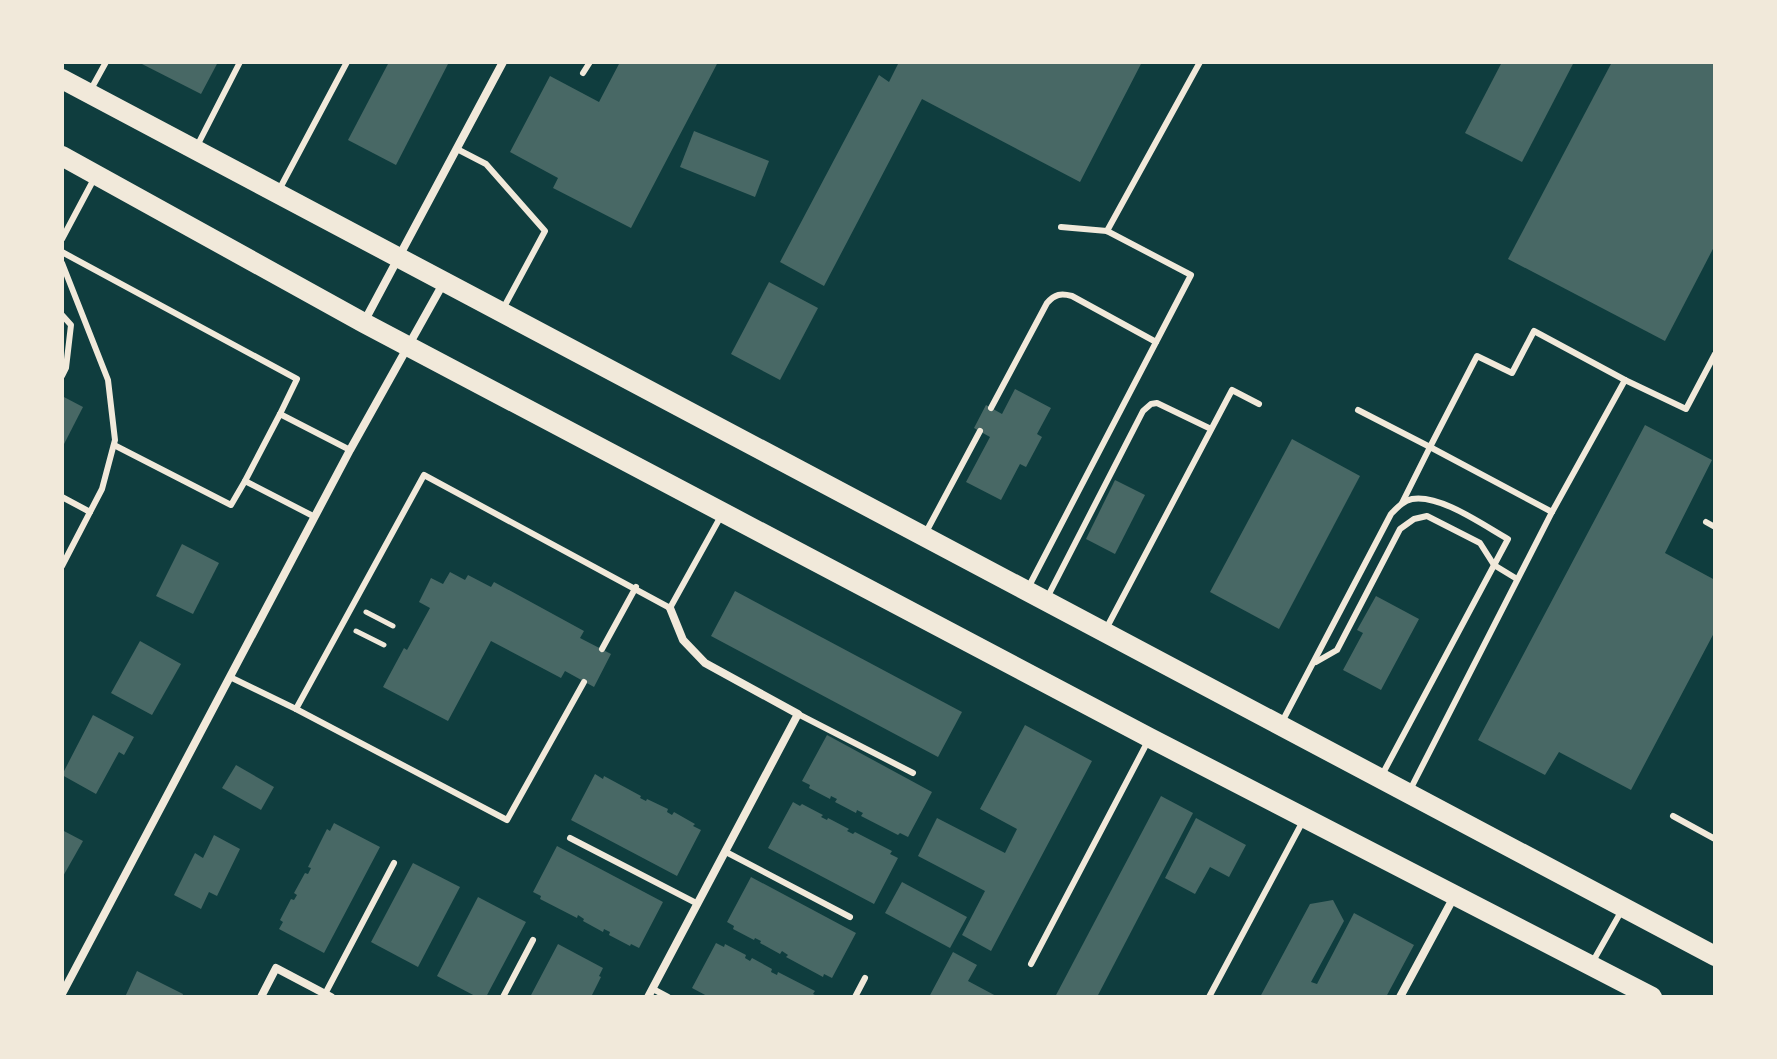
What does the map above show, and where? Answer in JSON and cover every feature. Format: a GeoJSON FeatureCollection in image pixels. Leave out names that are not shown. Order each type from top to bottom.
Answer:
{"type":"FeatureCollection","features":[{"type":"Feature","properties":{"kind":"main road"},"geometry":{"type":"LineString","coordinates":[[62,79],[1715,956]]}},
{"type":"Feature","properties":{"kind":"main road"},"geometry":{"type":"LineString","coordinates":[[62,156],[364,323],[1150,738],[1591,964],[1625,991],[1652,997]]}},
{"type":"Feature","properties":{"kind":"street"},"geometry":{"type":"LineString","coordinates":[[364,323],[503,62]]}},
{"type":"Feature","properties":{"kind":"street"},"geometry":{"type":"LineString","coordinates":[[62,994],[350,450],[445,282]]}},
{"type":"Feature","properties":{"kind":"street"},"geometry":{"type":"LineString","coordinates":[[650,993],[798,714],[705,663],[683,640],[670,608]]}},
{"type":"Feature","properties":{"kind":"street"},"geometry":{"type":"LineString","coordinates":[[1400,997],[1455,894]]}},
{"type":"Feature","properties":{"kind":"street"},"geometry":{"type":"LineString","coordinates":[[261,997],[276,968],[328,995]]}},
{"type":"Feature","properties":{"kind":"lane"},"geometry":{"type":"LineString","coordinates":[[89,93],[106,62]]}},
{"type":"Feature","properties":{"kind":"lane"},"geometry":{"type":"LineString","coordinates":[[195,149],[240,62]]}},
{"type":"Feature","properties":{"kind":"lane"},"geometry":{"type":"LineString","coordinates":[[277,193],[347,62]]}},
{"type":"Feature","properties":{"kind":"lane"},"geometry":{"type":"LineString","coordinates":[[583,73],[590,62]]}},
{"type":"Feature","properties":{"kind":"lane"},"geometry":{"type":"LineString","coordinates":[[1107,231],[1200,62]]}},
{"type":"Feature","properties":{"kind":"lane"},"geometry":{"type":"LineString","coordinates":[[457,149],[486,164],[545,231],[501,312]]}},
{"type":"Feature","properties":{"kind":"lane"},"geometry":{"type":"LineString","coordinates":[[62,239],[96,174]]}},
{"type":"Feature","properties":{"kind":"lane"},"geometry":{"type":"LineString","coordinates":[[1026,591],[1191,275],[1107,231],[1061,227]]}},
{"type":"Feature","properties":{"kind":"lane"},"geometry":{"type":"LineString","coordinates":[[62,252],[297,379],[231,505],[114,445]]}},
{"type":"Feature","properties":{"kind":"lane"},"geometry":{"type":"LineString","coordinates":[[62,263],[108,380],[114,445],[102,489],[62,566]]}},
{"type":"Feature","properties":{"kind":"lane"},"geometry":{"type":"LineString","coordinates":[[991,408],[1053,296],[1064,293],[1072,296],[1156,342]]}},
{"type":"Feature","properties":{"kind":"lane"},"geometry":{"type":"LineString","coordinates":[[62,315],[71,325],[66,368],[62,376]]}},
{"type":"Feature","properties":{"kind":"lane"},"geometry":{"type":"LineString","coordinates":[[1280,725],[1391,514],[1402,503],[1477,356],[1512,373],[1534,331],[1686,409],[1715,354]]}},
{"type":"Feature","properties":{"kind":"lane"},"geometry":{"type":"LineString","coordinates":[[1408,794],[1552,512],[1625,380]]}},
{"type":"Feature","properties":{"kind":"lane"},"geometry":{"type":"LineString","coordinates":[[1104,632],[1232,390],[1259,404]]}},
{"type":"Feature","properties":{"kind":"lane"},"geometry":{"type":"LineString","coordinates":[[1045,601],[1143,411],[1157,403],[1211,429]]}},
{"type":"Feature","properties":{"kind":"lane"},"geometry":{"type":"LineString","coordinates":[[1358,410],[1552,512]]}},
{"type":"Feature","properties":{"kind":"lane"},"geometry":{"type":"LineString","coordinates":[[280,414],[350,450]]}},
{"type":"Feature","properties":{"kind":"lane"},"geometry":{"type":"LineString","coordinates":[[923,537],[980,431]]}},
{"type":"Feature","properties":{"kind":"lane"},"geometry":{"type":"LineString","coordinates":[[296,709],[424,475],[670,608],[723,511]]}},
{"type":"Feature","properties":{"kind":"lane"},"geometry":{"type":"LineString","coordinates":[[245,481],[315,517]]}},
{"type":"Feature","properties":{"kind":"lane"},"geometry":{"type":"LineString","coordinates":[[62,497],[90,512]]}},
{"type":"Feature","properties":{"kind":"lane"},"geometry":{"type":"LineString","coordinates":[[1380,779],[1508,539],[1430,499],[1413,499],[1402,503]]}},
{"type":"Feature","properties":{"kind":"lane"},"geometry":{"type":"LineString","coordinates":[[1313,663],[1337,650],[1400,529],[1414,519],[1427,516],[1480,543],[1494,565],[1517,579]]}},
{"type":"Feature","properties":{"kind":"lane"},"geometry":{"type":"LineString","coordinates":[[1706,522],[1715,527]]}},
{"type":"Feature","properties":{"kind":"lane"},"geometry":{"type":"LineString","coordinates":[[602,649],[636,587]]}},
{"type":"Feature","properties":{"kind":"lane"},"geometry":{"type":"LineString","coordinates":[[230,677],[507,820],[584,682]]}},
{"type":"Feature","properties":{"kind":"lane"},"geometry":{"type":"LineString","coordinates":[[798,714],[913,773]]}},
{"type":"Feature","properties":{"kind":"lane"},"geometry":{"type":"LineString","coordinates":[[1031,964],[1150,738]]}},
{"type":"Feature","properties":{"kind":"lane"},"geometry":{"type":"LineString","coordinates":[[1673,816],[1715,839]]}},
{"type":"Feature","properties":{"kind":"lane"},"geometry":{"type":"LineString","coordinates":[[1209,997],[1305,818]]}},
{"type":"Feature","properties":{"kind":"lane"},"geometry":{"type":"LineString","coordinates":[[570,838],[698,904]]}},
{"type":"Feature","properties":{"kind":"lane"},"geometry":{"type":"LineString","coordinates":[[726,852],[850,917]]}},
{"type":"Feature","properties":{"kind":"lane"},"geometry":{"type":"LineString","coordinates":[[328,995],[394,863]]}},
{"type":"Feature","properties":{"kind":"lane"},"geometry":{"type":"LineString","coordinates":[[1591,964],[1624,907]]}},
{"type":"Feature","properties":{"kind":"lane"},"geometry":{"type":"LineString","coordinates":[[503,997],[533,940]]}},
{"type":"Feature","properties":{"kind":"lane"},"geometry":{"type":"LineString","coordinates":[[855,997],[865,978]]}},
{"type":"Feature","properties":{"kind":"lane"},"geometry":{"type":"LineString","coordinates":[[650,993],[668,997]]}},
{"type":"Feature","properties":{"kind":"path"},"geometry":{"type":"LineString","coordinates":[[353,606],[393,626]]}},
{"type":"Feature","properties":{"kind":"path"},"geometry":{"type":"LineString","coordinates":[[343,624],[384,645]]}},
{"type":"Feature","properties":{"kind":"building"},"geometry":{"type":"Polygon","coordinates":[[[138,62],[218,62],[201,94],[138,62]]]}},
{"type":"Feature","properties":{"kind":"building"},"geometry":{"type":"Polygon","coordinates":[[[389,62],[449,62],[396,165],[348,140],[389,62]]]}},
{"type":"Feature","properties":{"kind":"building"},"geometry":{"type":"Polygon","coordinates":[[[620,62],[718,62],[631,228],[553,188],[558,178],[510,152],[550,76],[599,102],[620,62]]]}},
{"type":"Feature","properties":{"kind":"building"},"geometry":{"type":"Polygon","coordinates":[[[899,62],[1142,62],[1080,182],[922,99],[824,286],[780,262],[879,75],[889,82],[899,62]]]}},
{"type":"Feature","properties":{"kind":"building"},"geometry":{"type":"Polygon","coordinates":[[[1502,62],[1574,62],[1522,162],[1465,133],[1502,62]]]}},
{"type":"Feature","properties":{"kind":"building"},"geometry":{"type":"Polygon","coordinates":[[[1612,62],[1715,62],[1715,245],[1665,341],[1508,259],[1612,62]]]}},
{"type":"Feature","properties":{"kind":"building"},"geometry":{"type":"Polygon","coordinates":[[[694,131],[769,161],[755,197],[680,167],[694,131]]]}},
{"type":"Feature","properties":{"kind":"building"},"geometry":{"type":"Polygon","coordinates":[[[769,282],[818,308],[780,380],[731,354],[769,282]]]}},
{"type":"Feature","properties":{"kind":"building"},"geometry":{"type":"Polygon","coordinates":[[[1015,389],[1051,408],[1037,434],[1042,437],[1026,467],[1020,464],[1001,500],[966,482],[990,437],[974,428],[986,405],[1002,414],[1015,389]]]}},
{"type":"Feature","properties":{"kind":"building"},"geometry":{"type":"Polygon","coordinates":[[[62,396],[83,407],[62,448],[62,396]]]}},
{"type":"Feature","properties":{"kind":"building"},"geometry":{"type":"Polygon","coordinates":[[[1645,425],[1712,460],[1665,553],[1715,580],[1715,631],[1631,790],[1559,752],[1545,775],[1478,740],[1645,425]]]}},
{"type":"Feature","properties":{"kind":"building"},"geometry":{"type":"Polygon","coordinates":[[[1292,439],[1360,476],[1279,629],[1210,592],[1292,439]]]}},
{"type":"Feature","properties":{"kind":"building"},"geometry":{"type":"Polygon","coordinates":[[[1115,480],[1145,495],[1115,554],[1086,539],[1115,480]]]}},
{"type":"Feature","properties":{"kind":"building"},"geometry":{"type":"Polygon","coordinates":[[[182,544],[219,563],[193,614],[156,596],[182,544]]]}},
{"type":"Feature","properties":{"kind":"building"},"geometry":{"type":"Polygon","coordinates":[[[450,572],[465,580],[468,575],[491,587],[494,582],[584,631],[580,638],[611,654],[594,687],[565,671],[561,678],[491,641],[448,721],[383,687],[430,608],[419,602],[431,578],[443,584],[450,572]]]}},
{"type":"Feature","properties":{"kind":"building"},"geometry":{"type":"Polygon","coordinates":[[[735,591],[962,712],[938,757],[711,636],[735,591]]]}},
{"type":"Feature","properties":{"kind":"building"},"geometry":{"type":"Polygon","coordinates":[[[1376,596],[1419,619],[1381,690],[1343,670],[1363,633],[1357,630],[1376,596]]]}},
{"type":"Feature","properties":{"kind":"building"},"geometry":{"type":"Polygon","coordinates":[[[140,641],[181,664],[152,715],[111,693],[140,641]]]}},
{"type":"Feature","properties":{"kind":"building"},"geometry":{"type":"Polygon","coordinates":[[[93,715],[134,737],[124,755],[119,752],[96,794],[62,775],[93,715]]]}},
{"type":"Feature","properties":{"kind":"building"},"geometry":{"type":"Polygon","coordinates":[[[1025,725],[1092,761],[991,951],[962,935],[985,891],[918,856],[937,818],[1005,853],[1017,829],[980,809],[1025,725]]]}},
{"type":"Feature","properties":{"kind":"building"},"geometry":{"type":"Polygon","coordinates":[[[827,735],[932,792],[908,837],[861,816],[863,813],[857,810],[856,813],[835,802],[837,799],[831,796],[830,799],[802,781],[827,735]]]}},
{"type":"Feature","properties":{"kind":"building"},"geometry":{"type":"Polygon","coordinates":[[[236,765],[274,787],[261,810],[222,788],[236,765]]]}},
{"type":"Feature","properties":{"kind":"building"},"geometry":{"type":"Polygon","coordinates":[[[595,774],[668,809],[667,812],[672,815],[674,812],[701,830],[677,876],[571,820],[595,774]]]}},
{"type":"Feature","properties":{"kind":"building"},"geometry":{"type":"Polygon","coordinates":[[[1161,796],[1193,813],[1097,997],[1055,997],[1161,796]]]}},
{"type":"Feature","properties":{"kind":"building"},"geometry":{"type":"Polygon","coordinates":[[[793,802],[892,851],[890,854],[898,858],[874,904],[768,848],[793,802]]]}},
{"type":"Feature","properties":{"kind":"building"},"geometry":{"type":"Polygon","coordinates":[[[1196,818],[1246,845],[1229,877],[1210,867],[1195,894],[1165,878],[1196,818]]]}},
{"type":"Feature","properties":{"kind":"building"},"geometry":{"type":"Polygon","coordinates":[[[334,823],[380,847],[324,953],[279,929],[283,922],[280,920],[291,899],[294,900],[297,895],[294,893],[305,873],[308,874],[311,868],[308,867],[327,829],[330,831],[334,823]]]}},
{"type":"Feature","properties":{"kind":"building"},"geometry":{"type":"Polygon","coordinates":[[[62,830],[83,841],[62,878],[62,830]]]}},
{"type":"Feature","properties":{"kind":"building"},"geometry":{"type":"Polygon","coordinates":[[[214,835],[240,849],[217,896],[209,892],[201,909],[174,895],[195,853],[203,858],[214,835]]]}},
{"type":"Feature","properties":{"kind":"building"},"geometry":{"type":"Polygon","coordinates":[[[557,846],[663,902],[639,948],[609,935],[610,932],[604,929],[603,932],[578,915],[577,918],[540,899],[541,896],[533,892],[557,846]]]}},
{"type":"Feature","properties":{"kind":"building"},"geometry":{"type":"Polygon","coordinates":[[[413,863],[460,887],[418,967],[371,942],[413,863]]]}},
{"type":"Feature","properties":{"kind":"building"},"geometry":{"type":"Polygon","coordinates":[[[751,877],[856,933],[832,978],[824,974],[823,977],[786,957],[788,955],[782,951],[780,954],[761,941],[733,929],[734,926],[727,922],[751,877]]]}},
{"type":"Feature","properties":{"kind":"building"},"geometry":{"type":"Polygon","coordinates":[[[902,882],[967,917],[950,948],[885,913],[902,882]]]}},
{"type":"Feature","properties":{"kind":"building"},"geometry":{"type":"Polygon","coordinates":[[[478,897],[526,922],[486,997],[477,997],[437,976],[478,897]]]}},
{"type":"Feature","properties":{"kind":"building"},"geometry":{"type":"Polygon","coordinates":[[[1333,900],[1344,921],[1311,982],[1317,984],[1354,913],[1414,945],[1386,997],[1260,997],[1310,904],[1333,900]]]}},
{"type":"Feature","properties":{"kind":"building"},"geometry":{"type":"Polygon","coordinates":[[[716,943],[724,947],[725,944],[746,955],[745,958],[750,961],[752,958],[772,969],[771,972],[777,975],[778,972],[815,991],[813,994],[819,997],[709,997],[692,988],[716,943]]]}},
{"type":"Feature","properties":{"kind":"building"},"geometry":{"type":"Polygon","coordinates":[[[558,944],[603,968],[591,997],[530,997],[558,944]]]}},
{"type":"Feature","properties":{"kind":"building"},"geometry":{"type":"Polygon","coordinates":[[[953,952],[977,965],[968,981],[998,997],[929,997],[953,952]]]}},
{"type":"Feature","properties":{"kind":"building"},"geometry":{"type":"Polygon","coordinates":[[[137,971],[183,994],[182,997],[125,997],[137,971]]]}}]}
